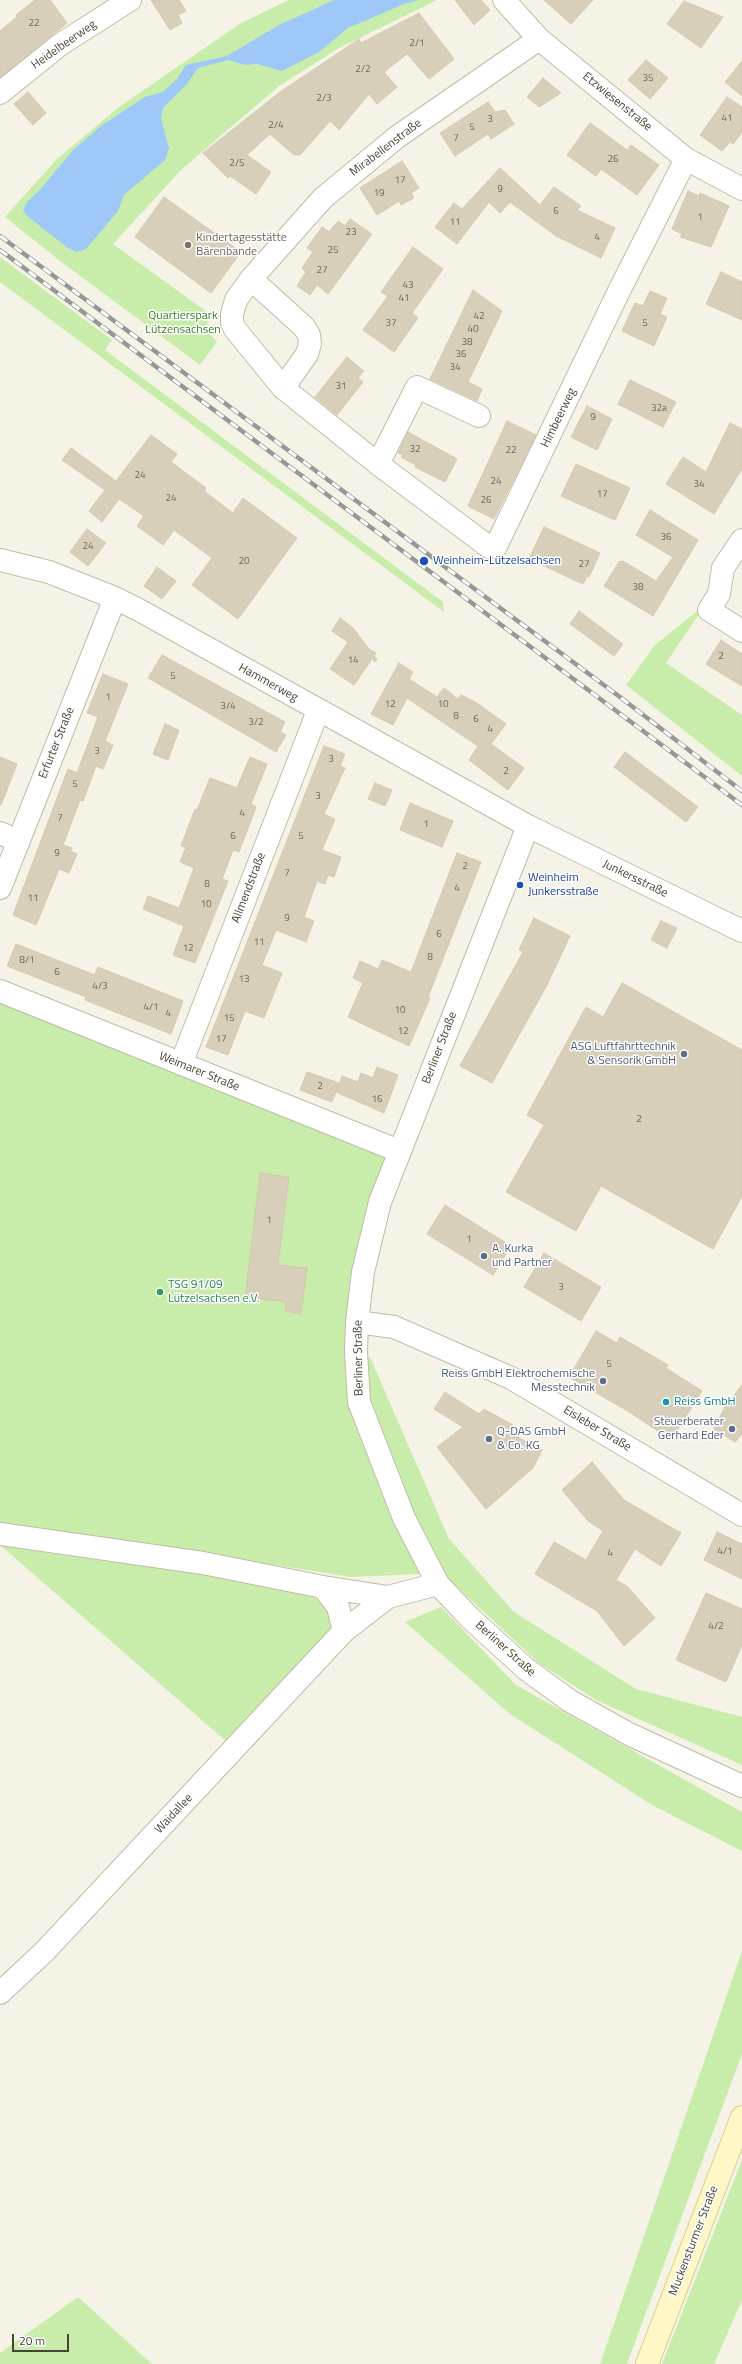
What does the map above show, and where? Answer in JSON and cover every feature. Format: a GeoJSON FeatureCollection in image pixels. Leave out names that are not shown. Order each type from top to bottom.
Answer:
{"type":"FeatureCollection","features":[{"type":"Feature","properties":{"kind":"main road","name":"Muckensturmer Straße"},"geometry":{"type":"LineString","coordinates":[[648,2364],[742,2117]]}},
{"type":"Feature","properties":{"kind":"street","name":"Heidelbeerweg"},"geometry":{"type":"LineString","coordinates":[[0,93],[61,44],[130,0]]}},
{"type":"Feature","properties":{"kind":"street","name":"Etzwiesenstraße"},"geometry":{"type":"LineString","coordinates":[[504,0],[539,39],[686,159],[742,189]]}},
{"type":"Feature","properties":{"kind":"street","name":"Mirabellenstraße"},"geometry":{"type":"LineString","coordinates":[[283,388],[232,323],[232,314],[236,300],[251,279],[324,198],[369,160],[397,137],[539,39]]}},
{"type":"Feature","properties":{"kind":"street","name":"Himbeerweg"},"geometry":{"type":"LineString","coordinates":[[283,388],[378,464],[489,547],[496,546],[620,289],[686,159]]}},
{"type":"Feature","properties":{"kind":"street"},"geometry":{"type":"LineString","coordinates":[[251,279],[304,327],[308,335],[310,344],[306,354],[283,388]]}},
{"type":"Feature","properties":{"kind":"street"},"geometry":{"type":"LineString","coordinates":[[378,464],[417,386],[479,416]]}},
{"type":"Feature","properties":{"kind":"street"},"geometry":{"type":"LineString","coordinates":[[742,540],[723,568],[719,594],[709,610],[742,631]]}},
{"type":"Feature","properties":{"kind":"street","name":"Hammerweg"},"geometry":{"type":"LineString","coordinates":[[0,560],[49,572],[115,598],[528,826]]}},
{"type":"Feature","properties":{"kind":"street","name":"Erfurter Straße"},"geometry":{"type":"LineString","coordinates":[[0,888],[9,837],[115,598]]}},
{"type":"Feature","properties":{"kind":"street","name":"Allmendstraße"},"geometry":{"type":"LineString","coordinates":[[181,1064],[318,711]]}},
{"type":"Feature","properties":{"kind":"street","name":"Junkersstraße"},"geometry":{"type":"LineString","coordinates":[[528,826],[742,931]]}},
{"type":"Feature","properties":{"kind":"street","name":"Berliner Straße"},"geometry":{"type":"LineString","coordinates":[[528,826],[380,1202],[363,1272],[357,1322],[356,1352],[359,1402],[404,1518],[438,1584],[495,1643],[526,1669],[570,1701],[629,1734],[742,1786]]}},
{"type":"Feature","properties":{"kind":"street","name":"Weimarer Straße"},"geometry":{"type":"LineString","coordinates":[[0,991],[399,1151]]}},
{"type":"Feature","properties":{"kind":"street","name":"Eisleber Straße"},"geometry":{"type":"LineString","coordinates":[[357,1322],[394,1327],[511,1378],[742,1515]]}},
{"type":"Feature","properties":{"kind":"street"},"geometry":{"type":"LineString","coordinates":[[0,1534],[203,1563],[323,1587],[388,1597]]}},
{"type":"Feature","properties":{"kind":"street","name":"Waidallee"},"geometry":{"type":"LineString","coordinates":[[0,1993],[44,1952],[344,1631],[388,1597],[438,1584]]}},
{"type":"Feature","properties":{"kind":"street"},"geometry":{"type":"LineString","coordinates":[[323,1587],[338,1607],[344,1631]]}},
{"type":"Feature","properties":{"kind":"green space","name":"Quartierspark Lützensachsen"},"geometry":{"type":"Polygon","coordinates":[[[289,0],[437,0],[339,48],[279,86],[181,170],[113,244],[207,312],[208,332],[217,342],[200,365],[60,261],[5,217],[57,159],[119,107],[241,23],[289,0]]]}},
{"type":"Feature","properties":{"kind":"green space"},"geometry":{"type":"Polygon","coordinates":[[[0,257],[112,340],[105,350],[443,602],[444,612],[0,282],[0,257]]]}},
{"type":"Feature","properties":{"kind":"green space"},"geometry":{"type":"Polygon","coordinates":[[[706,604],[666,663],[742,715],[742,776],[626,685],[655,645],[706,604]]]}},
{"type":"Feature","properties":{"kind":"green space","name":"TSG 91/09 Lützelsachsen e.V."},"geometry":{"type":"Polygon","coordinates":[[[0,1002],[389,1157],[378,1176],[353,1279],[352,1361],[370,1357],[449,1539],[514,1612],[636,1689],[742,1717],[742,1765],[596,1700],[539,1663],[442,1573],[351,1577],[0,1522],[0,1002]]]}},
{"type":"Feature","properties":{"kind":"green space"},"geometry":{"type":"Polygon","coordinates":[[[0,1545],[199,1573],[311,1595],[327,1607],[332,1627],[227,1742],[0,1545]]]}},
{"type":"Feature","properties":{"kind":"green space"},"geometry":{"type":"Polygon","coordinates":[[[441,1607],[516,1685],[742,1812],[742,1851],[652,1805],[510,1714],[405,1622],[441,1607]]]}},
{"type":"Feature","properties":{"kind":"green space"},"geometry":{"type":"Polygon","coordinates":[[[742,1951],[742,2054],[627,2364],[600,2364],[742,1951]]]}},
{"type":"Feature","properties":{"kind":"green space"},"geometry":{"type":"Polygon","coordinates":[[[742,2160],[742,2300],[714,2364],[662,2364],[742,2160]]]}},
{"type":"Feature","properties":{"kind":"green space"},"geometry":{"type":"Polygon","coordinates":[[[78,2297],[152,2364],[0,2364],[0,2353],[78,2297]]]}},
{"type":"Feature","properties":{"kind":"water"},"geometry":{"type":"Polygon","coordinates":[[[334,0],[419,0],[404,4],[348,28],[319,52],[282,71],[257,64],[246,65],[228,60],[198,68],[187,84],[163,108],[161,119],[169,148],[165,160],[124,195],[118,211],[86,249],[77,252],[68,248],[27,216],[23,211],[27,202],[39,191],[74,149],[101,126],[145,97],[163,92],[177,79],[186,65],[227,56],[279,25],[334,0]]]}},
{"type":"Feature","properties":{"kind":"building"},"geometry":{"type":"Polygon","coordinates":[[[35,0],[50,0],[67,23],[0,77],[0,31],[17,17],[16,15],[35,0]]]}},
{"type":"Feature","properties":{"kind":"building"},"geometry":{"type":"Polygon","coordinates":[[[151,0],[179,0],[186,11],[178,15],[182,23],[170,30],[151,0]]]}},
{"type":"Feature","properties":{"kind":"building"},"geometry":{"type":"Polygon","coordinates":[[[455,0],[481,0],[490,10],[474,25],[455,0]]]}},
{"type":"Feature","properties":{"kind":"building"},"geometry":{"type":"Polygon","coordinates":[[[544,0],[593,0],[571,24],[544,0]]]}},
{"type":"Feature","properties":{"kind":"building"},"geometry":{"type":"Polygon","coordinates":[[[684,1],[723,17],[701,48],[667,24],[684,1]]]}},
{"type":"Feature","properties":{"kind":"building"},"geometry":{"type":"Polygon","coordinates":[[[419,13],[454,59],[429,79],[407,54],[384,72],[397,87],[377,104],[369,94],[339,130],[330,121],[300,155],[294,155],[270,134],[247,155],[271,172],[256,194],[230,176],[228,178],[203,153],[280,92],[359,39],[361,43],[419,13]]]}},
{"type":"Feature","properties":{"kind":"building"},"geometry":{"type":"Polygon","coordinates":[[[646,60],[668,78],[650,99],[628,80],[646,60]]]}},
{"type":"Feature","properties":{"kind":"building"},"geometry":{"type":"Polygon","coordinates":[[[742,61],[742,96],[725,82],[742,61]]]}},
{"type":"Feature","properties":{"kind":"building"},"geometry":{"type":"Polygon","coordinates":[[[543,78],[561,93],[539,107],[527,97],[543,78]]]}},
{"type":"Feature","properties":{"kind":"building"},"geometry":{"type":"Polygon","coordinates":[[[28,92],[46,113],[33,125],[14,104],[28,92]]]}},
{"type":"Feature","properties":{"kind":"building"},"geometry":{"type":"Polygon","coordinates":[[[727,97],[742,107],[742,132],[733,144],[730,142],[722,151],[700,135],[727,97]]]}},
{"type":"Feature","properties":{"kind":"building"},"geometry":{"type":"Polygon","coordinates":[[[488,102],[495,112],[505,110],[514,124],[491,139],[488,134],[455,156],[440,133],[488,102]]]}},
{"type":"Feature","properties":{"kind":"building"},"geometry":{"type":"Polygon","coordinates":[[[590,123],[627,150],[631,145],[659,165],[637,195],[601,169],[596,176],[567,155],[590,123]]]}},
{"type":"Feature","properties":{"kind":"building"},"geometry":{"type":"Polygon","coordinates":[[[402,161],[419,188],[411,193],[414,198],[401,205],[399,201],[377,215],[360,188],[402,161]]]}},
{"type":"Feature","properties":{"kind":"building"},"geometry":{"type":"Polygon","coordinates":[[[500,168],[540,205],[554,187],[581,206],[577,210],[615,228],[601,258],[556,236],[510,202],[500,213],[489,202],[457,244],[435,227],[454,203],[462,209],[500,168]]]}},
{"type":"Feature","properties":{"kind":"building"},"geometry":{"type":"Polygon","coordinates":[[[688,191],[699,196],[700,193],[729,206],[711,247],[680,237],[682,234],[672,229],[688,191]]]}},
{"type":"Feature","properties":{"kind":"building","name":"Kindertagesstätte Bärenbande"},"geometry":{"type":"Polygon","coordinates":[[[164,197],[241,252],[211,293],[135,237],[164,197]]]}},
{"type":"Feature","properties":{"kind":"building"},"geometry":{"type":"Polygon","coordinates":[[[350,219],[372,234],[328,294],[317,285],[310,295],[297,286],[306,272],[302,268],[313,252],[307,248],[322,227],[329,232],[338,221],[345,226],[350,219]]]}},
{"type":"Feature","properties":{"kind":"building"},"geometry":{"type":"Polygon","coordinates":[[[413,247],[443,269],[412,313],[418,318],[394,352],[363,330],[388,296],[381,292],[413,247]]]}},
{"type":"Feature","properties":{"kind":"building"},"geometry":{"type":"Polygon","coordinates":[[[721,272],[742,282],[742,320],[706,304],[721,272]]]}},
{"type":"Feature","properties":{"kind":"building"},"geometry":{"type":"Polygon","coordinates":[[[473,290],[502,311],[468,382],[482,389],[477,401],[430,379],[473,290]]]}},
{"type":"Feature","properties":{"kind":"building"},"geometry":{"type":"Polygon","coordinates":[[[650,291],[667,298],[660,314],[667,317],[654,346],[622,331],[635,303],[643,306],[650,291]]]}},
{"type":"Feature","properties":{"kind":"building"},"geometry":{"type":"Polygon","coordinates":[[[347,357],[364,371],[358,378],[363,382],[337,415],[315,397],[347,357]]]}},
{"type":"Feature","properties":{"kind":"building"},"geometry":{"type":"Polygon","coordinates":[[[630,380],[676,402],[663,427],[618,404],[630,380]]]}},
{"type":"Feature","properties":{"kind":"building"},"geometry":{"type":"Polygon","coordinates":[[[587,406],[612,419],[597,450],[571,437],[587,406]]]}},
{"type":"Feature","properties":{"kind":"building"},"geometry":{"type":"Polygon","coordinates":[[[507,421],[536,435],[494,519],[468,506],[507,421]]]}},
{"type":"Feature","properties":{"kind":"building"},"geometry":{"type":"Polygon","coordinates":[[[730,423],[742,429],[742,469],[714,514],[666,484],[683,457],[706,472],[730,423]]]}},
{"type":"Feature","properties":{"kind":"building"},"geometry":{"type":"Polygon","coordinates":[[[408,432],[457,459],[445,482],[415,467],[416,465],[401,457],[403,455],[398,453],[408,432]]]}},
{"type":"Feature","properties":{"kind":"building"},"geometry":{"type":"Polygon","coordinates":[[[151,435],[177,454],[171,462],[206,488],[204,491],[233,513],[243,498],[297,538],[238,619],[192,585],[212,558],[174,530],[163,545],[137,526],[144,516],[119,499],[102,522],[89,511],[105,490],[62,460],[71,448],[116,481],[151,435]]]}},
{"type":"Feature","properties":{"kind":"building"},"geometry":{"type":"Polygon","coordinates":[[[576,464],[630,488],[615,520],[561,496],[576,464]]]}},
{"type":"Feature","properties":{"kind":"building"},"geometry":{"type":"Polygon","coordinates":[[[650,510],[698,540],[653,616],[604,586],[619,562],[623,561],[656,581],[673,557],[636,535],[650,510]]]}},
{"type":"Feature","properties":{"kind":"building"},"geometry":{"type":"Polygon","coordinates":[[[544,527],[600,553],[589,577],[587,576],[583,584],[529,559],[544,527]]]}},
{"type":"Feature","properties":{"kind":"building"},"geometry":{"type":"Polygon","coordinates":[[[87,529],[106,543],[88,566],[70,552],[87,529]]]}},
{"type":"Feature","properties":{"kind":"building"},"geometry":{"type":"Polygon","coordinates":[[[157,567],[176,581],[162,599],[144,586],[157,567]]]}},
{"type":"Feature","properties":{"kind":"building"},"geometry":{"type":"Polygon","coordinates":[[[579,611],[623,644],[614,656],[570,624],[579,611]]]}},
{"type":"Feature","properties":{"kind":"building"},"geometry":{"type":"Polygon","coordinates":[[[340,618],[353,628],[369,649],[376,653],[374,656],[377,659],[375,662],[372,659],[354,685],[330,669],[348,642],[332,631],[340,618]]]}},
{"type":"Feature","properties":{"kind":"building"},"geometry":{"type":"Polygon","coordinates":[[[721,640],[742,654],[742,686],[706,664],[721,640]]]}},
{"type":"Feature","properties":{"kind":"building"},"geometry":{"type":"Polygon","coordinates":[[[162,655],[285,722],[280,732],[286,735],[276,752],[148,678],[162,655]]]}},
{"type":"Feature","properties":{"kind":"building"},"geometry":{"type":"Polygon","coordinates":[[[399,663],[413,672],[409,679],[437,697],[444,688],[458,699],[461,695],[477,703],[506,724],[491,744],[524,768],[508,790],[469,760],[478,746],[407,698],[393,725],[371,714],[399,663]]]}},
{"type":"Feature","properties":{"kind":"building"},"geometry":{"type":"Polygon","coordinates":[[[103,674],[128,684],[105,741],[113,745],[103,769],[96,766],[83,801],[80,800],[63,845],[72,848],[70,851],[77,854],[69,873],[59,869],[36,925],[13,915],[68,769],[77,773],[98,717],[87,713],[103,674]]]}},
{"type":"Feature","properties":{"kind":"building"},"geometry":{"type":"Polygon","coordinates":[[[165,724],[179,730],[168,760],[153,754],[165,724]]]}},
{"type":"Feature","properties":{"kind":"building"},"geometry":{"type":"Polygon","coordinates":[[[324,746],[345,754],[340,766],[345,768],[324,814],[335,819],[322,850],[341,857],[334,877],[328,875],[325,884],[317,881],[304,917],[314,921],[306,942],[276,930],[262,965],[282,973],[264,1018],[245,1011],[228,1055],[206,1047],[324,746]]]}},
{"type":"Feature","properties":{"kind":"building"},"geometry":{"type":"Polygon","coordinates":[[[625,752],[698,807],[686,822],[614,767],[625,752]]]}},
{"type":"Feature","properties":{"kind":"building"},"geometry":{"type":"Polygon","coordinates":[[[0,757],[17,764],[1,805],[0,805],[0,757]]]}},
{"type":"Feature","properties":{"kind":"building"},"geometry":{"type":"Polygon","coordinates":[[[250,757],[267,764],[251,804],[256,807],[239,852],[233,850],[222,879],[228,881],[195,963],[173,955],[184,926],[143,909],[148,896],[179,908],[194,868],[180,862],[186,847],[181,846],[195,809],[197,810],[210,778],[237,788],[250,757]]]}},
{"type":"Feature","properties":{"kind":"building"},"geometry":{"type":"Polygon","coordinates":[[[375,783],[392,790],[385,806],[368,799],[375,783]]]}},
{"type":"Feature","properties":{"kind":"building"},"geometry":{"type":"Polygon","coordinates":[[[410,803],[453,821],[442,847],[400,830],[410,803]]]}},
{"type":"Feature","properties":{"kind":"building"},"geometry":{"type":"Polygon","coordinates":[[[457,853],[481,862],[428,997],[430,998],[409,1046],[348,1017],[363,983],[353,978],[360,961],[378,969],[382,960],[411,972],[457,853]]]}},
{"type":"Feature","properties":{"kind":"building"},"geometry":{"type":"Polygon","coordinates":[[[534,918],[570,936],[546,987],[492,1083],[460,1066],[523,952],[519,950],[534,918]]]}},
{"type":"Feature","properties":{"kind":"building"},"geometry":{"type":"Polygon","coordinates":[[[661,921],[677,928],[667,948],[651,940],[661,921]]]}},
{"type":"Feature","properties":{"kind":"building"},"geometry":{"type":"Polygon","coordinates":[[[16,944],[95,975],[98,967],[183,1001],[171,1034],[85,1000],[86,997],[7,966],[16,944]]]}},
{"type":"Feature","properties":{"kind":"building"},"geometry":{"type":"Polygon","coordinates":[[[622,983],[742,1050],[742,1196],[713,1249],[601,1186],[576,1231],[506,1192],[544,1125],[527,1115],[586,1007],[603,1017],[622,983]]]}},
{"type":"Feature","properties":{"kind":"building"},"geometry":{"type":"Polygon","coordinates":[[[377,1067],[398,1075],[384,1113],[336,1092],[332,1102],[300,1090],[307,1072],[339,1083],[337,1090],[342,1076],[358,1082],[361,1073],[373,1078],[377,1067]]]}},
{"type":"Feature","properties":{"kind":"building"},"geometry":{"type":"Polygon","coordinates":[[[260,1173],[289,1177],[278,1265],[307,1268],[301,1314],[285,1311],[286,1302],[245,1297],[260,1173]]]}},
{"type":"Feature","properties":{"kind":"building"},"geometry":{"type":"Polygon","coordinates":[[[445,1205],[511,1246],[493,1275],[427,1234],[445,1205]]]}},
{"type":"Feature","properties":{"kind":"building"},"geometry":{"type":"Polygon","coordinates":[[[544,1253],[601,1287],[581,1321],[524,1287],[544,1253]]]}},
{"type":"Feature","properties":{"kind":"building"},"geometry":{"type":"Polygon","coordinates":[[[596,1331],[617,1343],[620,1337],[668,1365],[666,1368],[702,1391],[671,1440],[631,1413],[569,1377],[596,1331]]]}},
{"type":"Feature","properties":{"kind":"building"},"geometry":{"type":"Polygon","coordinates":[[[742,1385],[742,1434],[735,1442],[714,1429],[725,1407],[742,1385]]]}},
{"type":"Feature","properties":{"kind":"building"},"geometry":{"type":"Polygon","coordinates":[[[445,1392],[479,1414],[484,1409],[513,1425],[508,1432],[542,1450],[533,1468],[486,1509],[437,1447],[463,1427],[434,1409],[445,1392]]]}},
{"type":"Feature","properties":{"kind":"building"},"geometry":{"type":"Polygon","coordinates":[[[592,1462],[624,1500],[681,1533],[661,1566],[635,1549],[616,1580],[628,1587],[655,1618],[624,1646],[597,1611],[535,1574],[554,1542],[586,1560],[603,1531],[588,1521],[562,1490],[592,1462]]]}},
{"type":"Feature","properties":{"kind":"building"},"geometry":{"type":"Polygon","coordinates":[[[717,1532],[742,1544],[742,1579],[704,1560],[717,1532]]]}},
{"type":"Feature","properties":{"kind":"building"},"geometry":{"type":"Polygon","coordinates":[[[706,1593],[742,1609],[742,1645],[726,1682],[676,1660],[706,1593]]]}},
{"type":"Feature","properties":{"kind":"railway"},"geometry":{"type":"LineString","coordinates":[[0,236],[620,697],[742,791]]}},
{"type":"Feature","properties":{"kind":"railway"},"geometry":{"type":"LineString","coordinates":[[0,250],[742,805]]}},
{"type":"Feature","properties":{"kind":"place","name":"Kindertagesstätte Bärenbande"},"geometry":{"type":"Point","coordinates":[188,245]}},
{"type":"Feature","properties":{"kind":"place","name":"Weinheim-Lützelsachsen"},"geometry":{"type":"Point","coordinates":[424,561]}},
{"type":"Feature","properties":{"kind":"place","name":"Weinheim Junkersstraße"},"geometry":{"type":"Point","coordinates":[520,885]}},
{"type":"Feature","properties":{"kind":"place","name":"ASG Luftfahrttechnik & Sensorik GmbH"},"geometry":{"type":"Point","coordinates":[684,1054]}},
{"type":"Feature","properties":{"kind":"place","name":"A. Kurka und Partner"},"geometry":{"type":"Point","coordinates":[484,1256]}},
{"type":"Feature","properties":{"kind":"place","name":"TSG 91/09 Lützelsachsen e.V."},"geometry":{"type":"Point","coordinates":[160,1292]}},
{"type":"Feature","properties":{"kind":"place","name":"Reiss GmbH Elektrochemische Messtechnik"},"geometry":{"type":"Point","coordinates":[603,1381]}},
{"type":"Feature","properties":{"kind":"place","name":"Reiss GmbH"},"geometry":{"type":"Point","coordinates":[666,1402]}},
{"type":"Feature","properties":{"kind":"place","name":"Steuerberater Gerhard Eder"},"geometry":{"type":"Point","coordinates":[732,1429]}},
{"type":"Feature","properties":{"kind":"place","name":"Q-DAS GmbH & Co. KG"},"geometry":{"type":"Point","coordinates":[489,1439]}}]}
